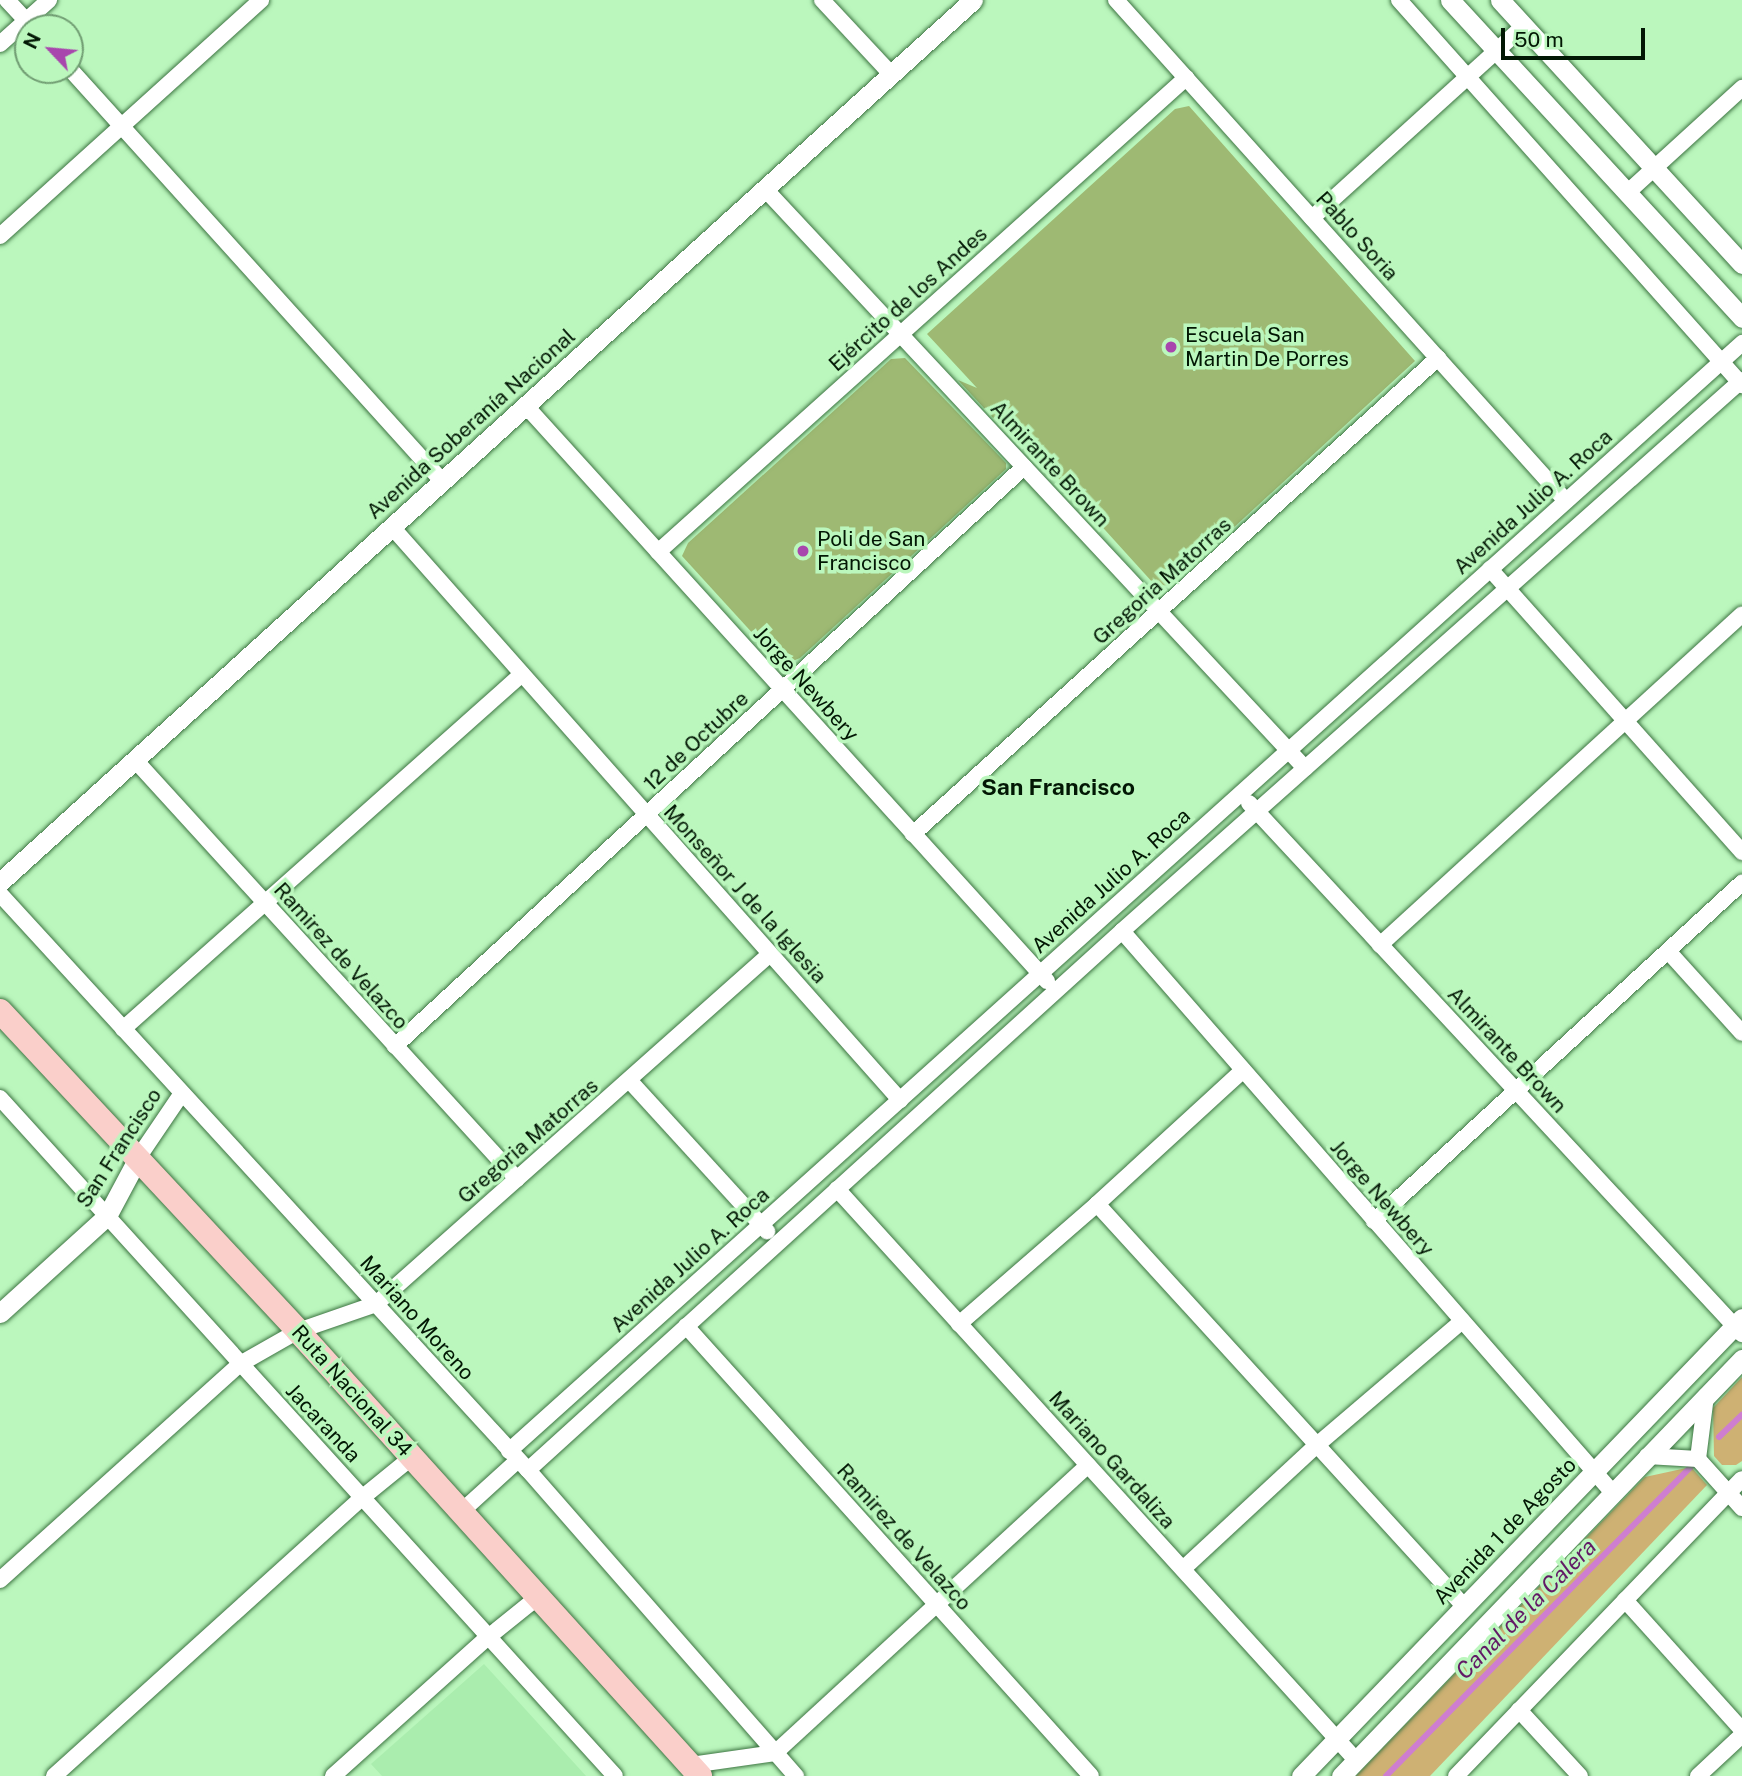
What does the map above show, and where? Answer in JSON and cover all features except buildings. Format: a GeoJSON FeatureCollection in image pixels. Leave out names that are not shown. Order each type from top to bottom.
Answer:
{"type":"FeatureCollection","features":[{"type":"Feature","properties":{"kind":"highway","name":"Ruta Nacional 34"},"geometry":{"type":"LineString","coordinates":[[0,1010],[298,1331],[696,1771]]}},
{"type":"Feature","properties":{"kind":"street"},"geometry":{"type":"LineString","coordinates":[[7,0],[20,14]]}},
{"type":"Feature","properties":{"kind":"street"},"geometry":{"type":"LineString","coordinates":[[37,14],[49,0]]}},
{"type":"Feature","properties":{"kind":"street"},"geometry":{"type":"LineString","coordinates":[[0,236],[261,0]]}},
{"type":"Feature","properties":{"kind":"street"},"geometry":{"type":"LineString","coordinates":[[822,0],[891,74]]}},
{"type":"Feature","properties":{"kind":"street","name":"Avenida Soberanía Nacional"},"geometry":{"type":"LineString","coordinates":[[0,883],[973,0]]}},
{"type":"Feature","properties":{"kind":"street","name":"Pablo Soria"},"geometry":{"type":"LineString","coordinates":[[1116,0],[1566,501]]}},
{"type":"Feature","properties":{"kind":"street"},"geometry":{"type":"LineString","coordinates":[[462,1511],[519,1460],[686,1326],[1122,930],[1741,383],[1399,0]]}},
{"type":"Feature","properties":{"kind":"street"},"geometry":{"type":"LineString","coordinates":[[1450,0],[1742,318]]}},
{"type":"Feature","properties":{"kind":"street"},"geometry":{"type":"LineString","coordinates":[[1500,0],[1742,264]]}},
{"type":"Feature","properties":{"kind":"street"},"geometry":{"type":"LineString","coordinates":[[1312,218],[1524,26]]}},
{"type":"Feature","properties":{"kind":"street","name":"Ejército de los Andes"},"geometry":{"type":"LineString","coordinates":[[658,552],[1186,78]]}},
{"type":"Feature","properties":{"kind":"street"},"geometry":{"type":"LineString","coordinates":[[83,84],[443,481]]}},
{"type":"Feature","properties":{"kind":"street"},"geometry":{"type":"LineString","coordinates":[[1627,193],[1742,88]]}},
{"type":"Feature","properties":{"kind":"street","name":"Almirante Brown"},"geometry":{"type":"LineString","coordinates":[[765,189],[1305,768]]}},
{"type":"Feature","properties":{"kind":"street","name":"Avenida Julio A. Roca"},"geometry":{"type":"LineString","coordinates":[[519,1460],[761,1224],[1742,343]]}},
{"type":"Feature","properties":{"kind":"street","name":"Gregoria Matorras"},"geometry":{"type":"LineString","coordinates":[[913,834],[1438,358]]}},
{"type":"Feature","properties":{"kind":"street","name":"Jorge Newbery"},"geometry":{"type":"LineString","coordinates":[[526,406],[1056,990]]}},
{"type":"Feature","properties":{"kind":"street","name":"12 de Octubre"},"geometry":{"type":"LineString","coordinates":[[395,1046],[1024,467]]}},
{"type":"Feature","properties":{"kind":"street","name":"Monseñor J de la Iglesia"},"geometry":{"type":"LineString","coordinates":[[392,527],[900,1100]]}},
{"type":"Feature","properties":{"kind":"street"},"geometry":{"type":"LineString","coordinates":[[1490,569],[1742,852]]}},
{"type":"Feature","properties":{"kind":"street"},"geometry":{"type":"LineString","coordinates":[[1380,945],[1742,615]]}},
{"type":"Feature","properties":{"kind":"street"},"geometry":{"type":"LineString","coordinates":[[123,1029],[522,674]]}},
{"type":"Feature","properties":{"kind":"street","name":"Ramirez de Velazco"},"geometry":{"type":"LineString","coordinates":[[135,760],[517,1178]]}},
{"type":"Feature","properties":{"kind":"street","name":"Almirante Brown"},"geometry":{"type":"LineString","coordinates":[[1240,794],[1516,1091],[1740,1326]]}},
{"type":"Feature","properties":{"kind":"street"},"geometry":{"type":"LineString","coordinates":[[1374,1221],[1742,883]]}},
{"type":"Feature","properties":{"kind":"street","name":"Mariano Moreno"},"geometry":{"type":"LineString","coordinates":[[0,894],[519,1460],[796,1776]]}},
{"type":"Feature","properties":{"kind":"street","name":"Jorge Newbery"},"geometry":{"type":"LineString","coordinates":[[1122,930],[1612,1492]]}},
{"type":"Feature","properties":{"kind":"street"},"geometry":{"type":"LineString","coordinates":[[1668,951],[1742,1033]]}},
{"type":"Feature","properties":{"kind":"street","name":"Gregoria Matorras"},"geometry":{"type":"LineString","coordinates":[[0,1580],[240,1364],[298,1331],[376,1304],[771,954]]}},
{"type":"Feature","properties":{"kind":"street"},"geometry":{"type":"LineString","coordinates":[[959,1324],[1097,1204],[1243,1070]]}},
{"type":"Feature","properties":{"kind":"street"},"geometry":{"type":"LineString","coordinates":[[629,1080],[778,1243]]}},
{"type":"Feature","properties":{"kind":"street","name":"San Francisco"},"geometry":{"type":"LineString","coordinates":[[0,1313],[107,1216],[138,1158],[182,1093]]}},
{"type":"Feature","properties":{"kind":"street","name":"Jacaranda"},"geometry":{"type":"LineString","coordinates":[[0,1098],[615,1776]]}},
{"type":"Feature","properties":{"kind":"street","name":"Mariano Gardaliza"},"geometry":{"type":"LineString","coordinates":[[837,1189],[1356,1759]]}},
{"type":"Feature","properties":{"kind":"street"},"geometry":{"type":"LineString","coordinates":[[1097,1204],[1464,1606]]}},
{"type":"Feature","properties":{"kind":"street"},"geometry":{"type":"LineString","coordinates":[[1183,1569],[1317,1445],[1462,1321]]}},
{"type":"Feature","properties":{"kind":"street","name":"Ramirez de Velazco"},"geometry":{"type":"LineString","coordinates":[[686,1326],[1091,1776]]}},
{"type":"Feature","properties":{"kind":"street","name":"Avenida 1 de Agosto"},"geometry":{"type":"LineString","coordinates":[[1301,1776],[1593,1472],[1740,1326]]}},
{"type":"Feature","properties":{"kind":"street"},"geometry":{"type":"LineString","coordinates":[[1341,1776],[1742,1359]]}},
{"type":"Feature","properties":{"kind":"street"},"geometry":{"type":"LineString","coordinates":[[1698,1459],[1706,1396]]}},
{"type":"Feature","properties":{"kind":"street"},"geometry":{"type":"LineString","coordinates":[[1647,1456],[1698,1459],[1742,1508]]}},
{"type":"Feature","properties":{"kind":"street"},"geometry":{"type":"LineString","coordinates":[[54,1776],[363,1497],[412,1457]]}},
{"type":"Feature","properties":{"kind":"street"},"geometry":{"type":"LineString","coordinates":[[696,1771],[775,1753],[1088,1465]]}},
{"type":"Feature","properties":{"kind":"street"},"geometry":{"type":"LineString","coordinates":[[1456,1776],[1742,1479]]}},
{"type":"Feature","properties":{"kind":"street"},"geometry":{"type":"LineString","coordinates":[[333,1776],[487,1638],[538,1597]]}},
{"type":"Feature","properties":{"kind":"street"},"geometry":{"type":"LineString","coordinates":[[1625,1600],[1742,1730]]}},
{"type":"Feature","properties":{"kind":"street"},"geometry":{"type":"LineString","coordinates":[[1519,1710],[1580,1776]]}},
{"type":"Feature","properties":{"kind":"street"},"geometry":{"type":"LineString","coordinates":[[1698,1776],[1742,1735]]}},
{"type":"Feature","properties":{"kind":"shaded area"},"geometry":{"type":"Polygon","coordinates":[[[1742,1377],[1742,1461],[1736,1465],[1722,1465],[1714,1456],[1713,1408],[1742,1377]]]}},
{"type":"Feature","properties":{"kind":"shaded area"},"geometry":{"type":"Polygon","coordinates":[[[1691,1467],[1707,1485],[1430,1776],[1356,1776],[1645,1477],[1691,1467]]]}},
{"type":"Feature","properties":{"kind":"shaded area"},"geometry":{"type":"Polygon","coordinates":[[[484,1664],[586,1776],[382,1776],[371,1764],[484,1664]]]}},
{"type":"Feature","properties":{"kind":"waterway","name":"Canal de la Calera"},"geometry":{"type":"LineString","coordinates":[[1719,1437],[1742,1415]]}},
{"type":"Feature","properties":{"kind":"waterway","name":"Canal de la Calera"},"geometry":{"type":"LineString","coordinates":[[1386,1776],[1691,1467]]}},
{"type":"Feature","properties":{"kind":"place","name":"Escuela San Martin De Porres"},"geometry":{"type":"Point","coordinates":[1171,347]}},
{"type":"Feature","properties":{"kind":"place","name":"Poli de San Francisco"},"geometry":{"type":"Point","coordinates":[803,551]}},
{"type":"Feature","properties":{"kind":"district","name":"San Francisco"},"geometry":{"type":"Point","coordinates":[1058,787]}}]}
